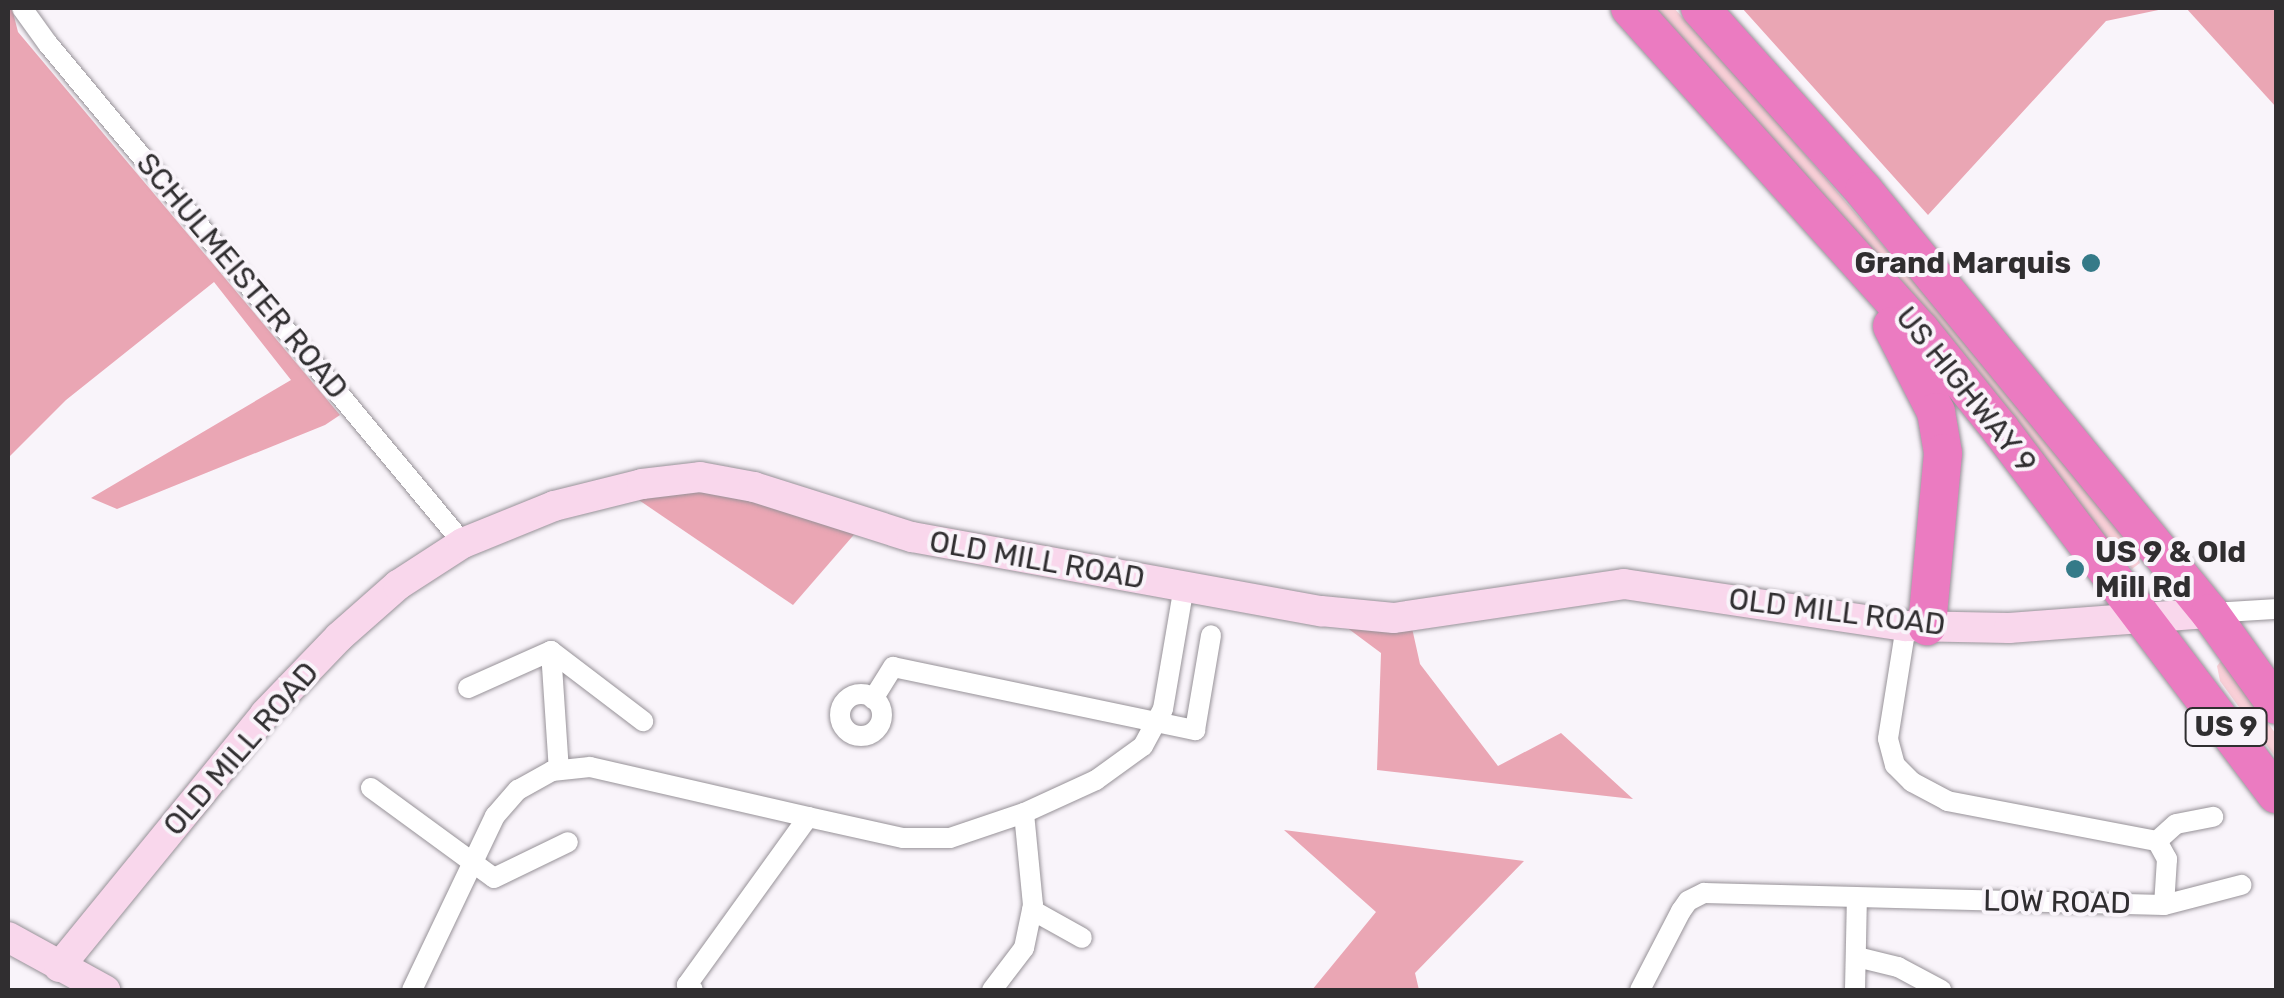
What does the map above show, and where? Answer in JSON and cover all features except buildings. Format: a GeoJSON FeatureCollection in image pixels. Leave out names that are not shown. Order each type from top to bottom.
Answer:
{"type":"FeatureCollection","features":[{"type":"Feature","properties":{"kind":"highway","name":"US HIGHWAY 9"},"geometry":{"type":"LineString","coordinates":[[1630,8],[1988,413],[2276,794]]}},
{"type":"Feature","properties":{"kind":"highway","name":"US HIGHWAY 9"},"geometry":{"type":"LineString","coordinates":[[1700,8],[1864,191],[2210,613],[2276,705]]}},
{"type":"Feature","properties":{"kind":"highway"},"geometry":{"type":"LineString","coordinates":[[1841,243],[1916,366],[1936,412],[1943,453],[1942,502],[1917,626]]}},
{"type":"Feature","properties":{"kind":"street","name":"SCHULMEISTER ROAD"},"geometry":{"type":"LineString","coordinates":[[22,8],[463,543]]}},
{"type":"Feature","properties":{"kind":"street","name":"OLD MILL ROAD"},"geometry":{"type":"LineString","coordinates":[[60,977],[265,714],[339,637],[398,585],[463,543],[554,506],[642,484],[700,477],[754,487],[912,537],[1321,610],[1394,618],[1624,584],[1917,626],[2009,628],[2210,613]]}},
{"type":"Feature","properties":{"kind":"street"},"geometry":{"type":"LineString","coordinates":[[412,990],[494,816],[518,790],[559,770],[590,767],[903,838],[950,838],[1024,813],[1096,780],[1143,746],[1163,710],[1184,586]]}},
{"type":"Feature","properties":{"kind":"street"},"geometry":{"type":"LineString","coordinates":[[2210,613],[2276,610]]}},
{"type":"Feature","properties":{"kind":"street"},"geometry":{"type":"LineString","coordinates":[[1917,626],[1888,739],[1896,765],[1912,782],[1947,801],[2157,841],[2176,824],[2212,818]]}},
{"type":"Feature","properties":{"kind":"street"},"geometry":{"type":"LineString","coordinates":[[873,699],[893,667],[1195,730],[1211,635]]}},
{"type":"Feature","properties":{"kind":"street"},"geometry":{"type":"LineString","coordinates":[[468,688],[551,651]]}},
{"type":"Feature","properties":{"kind":"street"},"geometry":{"type":"LineString","coordinates":[[551,651],[643,721]]}},
{"type":"Feature","properties":{"kind":"street"},"geometry":{"type":"LineString","coordinates":[[551,651],[559,770]]}},
{"type":"Feature","properties":{"kind":"street"},"geometry":{"type":"LineString","coordinates":[[371,788],[494,878],[568,842]]}},
{"type":"Feature","properties":{"kind":"street"},"geometry":{"type":"LineString","coordinates":[[992,990],[1024,948],[1032,910],[1024,813]]}},
{"type":"Feature","properties":{"kind":"street"},"geometry":{"type":"LineString","coordinates":[[693,990],[688,986],[808,816]]}},
{"type":"Feature","properties":{"kind":"street","name":"LOW ROAD"},"geometry":{"type":"LineString","coordinates":[[1640,990],[1681,911],[1688,901],[1704,894],[2164,904],[2166,859],[2157,841]]}},
{"type":"Feature","properties":{"kind":"street"},"geometry":{"type":"LineString","coordinates":[[2164,904],[2241,886]]}},
{"type":"Feature","properties":{"kind":"street"},"geometry":{"type":"LineString","coordinates":[[1855,990],[1858,898]]}},
{"type":"Feature","properties":{"kind":"street"},"geometry":{"type":"LineString","coordinates":[[1032,910],[1082,938]]}},
{"type":"Feature","properties":{"kind":"street"},"geometry":{"type":"LineString","coordinates":[[8,936],[60,977],[105,990]]}},
{"type":"Feature","properties":{"kind":"street"},"geometry":{"type":"LineString","coordinates":[[1857,957],[1898,967],[1941,990]]}},
{"type":"Feature","properties":{"kind":"shaded area"},"geometry":{"type":"Polygon","coordinates":[[[8,8],[12,8],[18,32],[340,415],[325,425],[117,509],[91,498],[291,380],[214,282],[66,400],[8,458],[8,8]]]}},
{"type":"Feature","properties":{"kind":"shaded area"},"geometry":{"type":"Polygon","coordinates":[[[1655,8],[1674,8],[1767,110],[1965,341],[2136,552],[2140,563],[2132,569],[1821,193],[1655,8]]]}},
{"type":"Feature","properties":{"kind":"shaded area"},"geometry":{"type":"Polygon","coordinates":[[[1742,8],[2168,8],[2106,21],[1928,215],[1742,8]]]}},
{"type":"Feature","properties":{"kind":"shaded area"},"geometry":{"type":"Polygon","coordinates":[[[2186,8],[2276,8],[2276,107],[2186,8]]]}},
{"type":"Feature","properties":{"kind":"shaded area"},"geometry":{"type":"Polygon","coordinates":[[[691,486],[751,495],[858,530],[793,605],[627,492],[691,486]]]}},
{"type":"Feature","properties":{"kind":"shaded area"},"geometry":{"type":"Polygon","coordinates":[[[1338,621],[1412,628],[1420,664],[1498,766],[1561,733],[1633,799],[1377,770],[1381,653],[1338,621]]]}},
{"type":"Feature","properties":{"kind":"shaded area"},"geometry":{"type":"Polygon","coordinates":[[[2221,661],[2276,734],[2276,758],[2220,681],[2217,666],[2221,661]]]}},
{"type":"Feature","properties":{"kind":"shaded area"},"geometry":{"type":"Polygon","coordinates":[[[1284,830],[1524,861],[1415,973],[1419,990],[1312,990],[1376,912],[1284,830]]]}},
{"type":"Feature","properties":{"kind":"place","name":"Grand Marquis"},"geometry":{"type":"Point","coordinates":[2091,263]}},
{"type":"Feature","properties":{"kind":"place","name":"US 9 & Old Mill Rd"},"geometry":{"type":"Point","coordinates":[2075,569]}}]}
